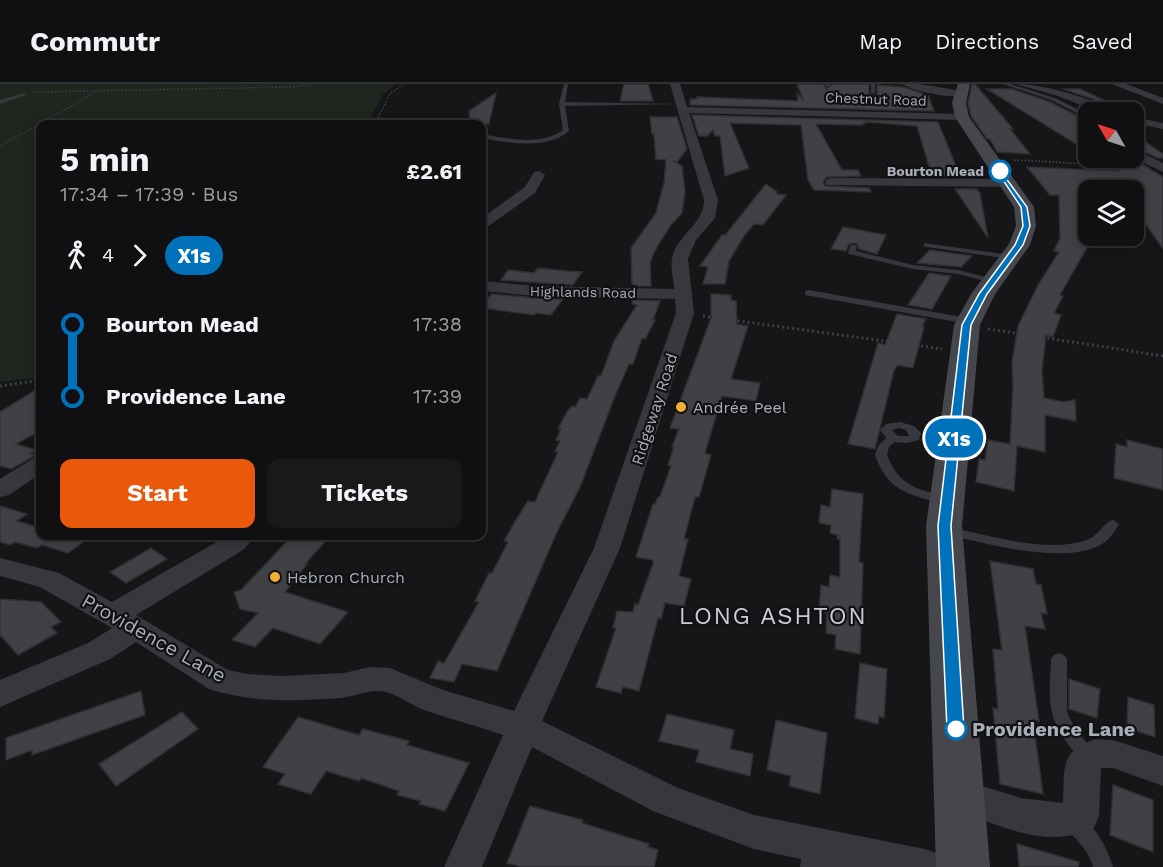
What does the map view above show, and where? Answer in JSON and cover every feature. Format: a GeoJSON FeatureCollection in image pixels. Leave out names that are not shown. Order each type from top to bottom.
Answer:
{"type":"FeatureCollection","features":[{"type":"Feature","properties":{"kind":"street"},"geometry":{"type":"LineString","coordinates":[[907,84],[936,91],[963,89],[959,103],[962,117],[1024,207],[1026,226],[1019,245],[961,332],[946,515],[963,867]]}},
{"type":"Feature","properties":{"kind":"street"},"geometry":{"type":"LineString","coordinates":[[1021,84],[1070,96],[1084,102]]}},
{"type":"Feature","properties":{"kind":"street"},"geometry":{"type":"LineString","coordinates":[[1049,91],[1061,89],[1065,87],[1064,84]]}},
{"type":"Feature","properties":{"kind":"street"},"geometry":{"type":"LineString","coordinates":[[1118,84],[1129,84]]}},
{"type":"Feature","properties":{"kind":"street"},"geometry":{"type":"LineString","coordinates":[[1118,84],[1163,101]]}},
{"type":"Feature","properties":{"kind":"street","name":"Chestnut Road"},"geometry":{"type":"LineString","coordinates":[[679,99],[962,117]]}},
{"type":"Feature","properties":{"kind":"street","name":"Ridgeway Road"},"geometry":{"type":"LineString","coordinates":[[464,867],[524,728],[607,548],[685,303],[680,259],[689,239],[708,218],[711,200],[679,99]]}},
{"type":"Feature","properties":{"kind":"street"},"geometry":{"type":"LineString","coordinates":[[1144,122],[1163,126]]}},
{"type":"Feature","properties":{"kind":"street"},"geometry":{"type":"LineString","coordinates":[[1144,158],[1161,167]]}},
{"type":"Feature","properties":{"kind":"street"},"geometry":{"type":"LineString","coordinates":[[486,221],[530,190],[539,175]]}},
{"type":"Feature","properties":{"kind":"street"},"geometry":{"type":"LineString","coordinates":[[832,182],[1008,183]]}},
{"type":"Feature","properties":{"kind":"street","name":"Highlands Road"},"geometry":{"type":"LineString","coordinates":[[486,286],[685,303]]}},
{"type":"Feature","properties":{"kind":"street"},"geometry":{"type":"LineString","coordinates":[[0,490],[36,467]]}},
{"type":"Feature","properties":{"kind":"street"},"geometry":{"type":"LineString","coordinates":[[0,694],[99,651],[132,613],[238,540]]}},
{"type":"Feature","properties":{"kind":"street","name":"Providence Lane"},"geometry":{"type":"LineString","coordinates":[[0,567],[49,579],[132,613],[220,680],[247,686],[281,688],[344,685],[369,679],[390,680],[434,700],[524,728],[564,746],[666,800],[821,857],[925,867]]}},
{"type":"Feature","properties":{"kind":"street"},"geometry":{"type":"LineString","coordinates":[[959,795],[1043,819],[1071,821],[1081,816],[1083,762],[1095,753],[1113,754],[1163,771]]}},
{"type":"Feature","properties":{"kind":"lane"},"geometry":{"type":"LineString","coordinates":[[486,136],[516,140],[559,137],[566,131],[562,104],[566,84]]}},
{"type":"Feature","properties":{"kind":"lane"},"geometry":{"type":"LineString","coordinates":[[873,84],[873,93]]}},
{"type":"Feature","properties":{"kind":"lane"},"geometry":{"type":"LineString","coordinates":[[1005,84],[1053,99],[1078,112]]}},
{"type":"Feature","properties":{"kind":"lane"},"geometry":{"type":"LineString","coordinates":[[0,102],[24,94]]}},
{"type":"Feature","properties":{"kind":"lane"},"geometry":{"type":"LineString","coordinates":[[562,104],[679,99]]}},
{"type":"Feature","properties":{"kind":"lane"},"geometry":{"type":"LineString","coordinates":[[927,245],[1002,269]]}},
{"type":"Feature","properties":{"kind":"lane"},"geometry":{"type":"LineString","coordinates":[[854,247],[852,252],[887,261],[1002,269]]}},
{"type":"Feature","properties":{"kind":"lane"},"geometry":{"type":"LineString","coordinates":[[808,293],[961,332]]}},
{"type":"Feature","properties":{"kind":"lane"},"geometry":{"type":"LineString","coordinates":[[893,438],[884,446],[881,455],[889,477],[946,515],[1021,546],[1051,548],[1087,546],[1100,540],[1113,524]]}},
{"type":"Feature","properties":{"kind":"lane"},"geometry":{"type":"LineString","coordinates":[[1059,659],[1057,706],[1060,719],[1065,731],[1089,757]]}},
{"type":"Feature","properties":{"kind":"lane"},"geometry":{"type":"LineString","coordinates":[[1071,821],[1090,837],[1103,867]]}},
{"type":"Feature","properties":{"kind":"path"},"geometry":{"type":"LineString","coordinates":[[32,92],[294,87],[310,84]]}},
{"type":"Feature","properties":{"kind":"path"},"geometry":{"type":"LineString","coordinates":[[377,120],[390,94],[403,84]]}},
{"type":"Feature","properties":{"kind":"path"},"geometry":{"type":"LineString","coordinates":[[48,120],[87,99],[96,91]]}},
{"type":"Feature","properties":{"kind":"path"},"geometry":{"type":"LineString","coordinates":[[0,146],[36,127]]}},
{"type":"Feature","properties":{"kind":"path"},"geometry":{"type":"LineString","coordinates":[[992,160],[1161,167]]}},
{"type":"Feature","properties":{"kind":"path"},"geometry":{"type":"LineString","coordinates":[[1154,215],[1163,214]]}},
{"type":"Feature","properties":{"kind":"path"},"geometry":{"type":"LineString","coordinates":[[685,303],[1163,356]]}},
{"type":"Feature","properties":{"kind":"path"},"geometry":{"type":"LineString","coordinates":[[0,386],[36,381]]}},
{"type":"Feature","properties":{"kind":"shaded area"},"geometry":{"type":"Polygon","coordinates":[[[0,84],[396,84],[383,94],[369,120],[36,120],[36,378],[0,382],[0,84]]]}},
{"type":"Feature","properties":{"kind":"building"},"geometry":{"type":"Polygon","coordinates":[[[624,84],[648,84],[653,101],[620,101],[624,84]]]}},
{"type":"Feature","properties":{"kind":"building"},"geometry":{"type":"Polygon","coordinates":[[[823,84],[826,89],[833,84],[869,84],[869,94],[874,96],[877,94],[877,85],[903,87],[928,95],[934,111],[690,105],[690,99],[697,99],[697,97],[798,101],[797,93],[804,101],[797,85],[823,84]]]}},
{"type":"Feature","properties":{"kind":"building"},"geometry":{"type":"Polygon","coordinates":[[[972,84],[975,84],[1013,129],[1010,129],[1030,154],[997,152],[990,139],[987,139],[971,116],[968,103],[972,84]]]}},
{"type":"Feature","properties":{"kind":"building"},"geometry":{"type":"Polygon","coordinates":[[[987,89],[1012,89],[1050,102],[1078,116],[1076,122],[1078,145],[987,89]]]}},
{"type":"Feature","properties":{"kind":"building"},"geometry":{"type":"Polygon","coordinates":[[[1063,89],[1080,89],[1108,102],[1098,102],[1063,89]]]}},
{"type":"Feature","properties":{"kind":"building"},"geometry":{"type":"Polygon","coordinates":[[[496,93],[489,124],[486,124],[486,120],[470,120],[469,111],[496,93]]]}},
{"type":"Feature","properties":{"kind":"building"},"geometry":{"type":"Polygon","coordinates":[[[692,115],[938,122],[959,173],[963,176],[940,176],[929,166],[917,126],[867,122],[861,125],[816,124],[842,170],[858,170],[861,176],[827,177],[823,181],[825,186],[869,188],[871,192],[814,190],[808,180],[801,125],[730,123],[749,168],[725,176],[720,136],[715,136],[713,130],[707,136],[699,136],[692,115]]]}},
{"type":"Feature","properties":{"kind":"building"},"geometry":{"type":"Polygon","coordinates":[[[650,117],[677,117],[687,149],[677,162],[673,161],[682,166],[685,192],[682,213],[670,226],[650,263],[651,286],[639,286],[632,284],[631,248],[656,213],[664,183],[666,160],[656,159],[650,117]]]}},
{"type":"Feature","properties":{"kind":"building"},"geometry":{"type":"Polygon","coordinates":[[[1144,141],[1163,154],[1163,158],[1144,152],[1144,141]]]}},
{"type":"Feature","properties":{"kind":"building"},"geometry":{"type":"Polygon","coordinates":[[[1144,165],[1163,177],[1163,249],[1144,221],[1144,180],[1078,180],[1078,246],[1088,246],[1060,295],[1063,296],[1054,313],[1061,315],[1053,337],[1046,335],[1042,370],[1044,398],[1063,402],[1075,400],[1076,421],[1045,415],[1045,452],[1017,446],[1014,491],[976,482],[979,459],[985,460],[988,440],[1010,444],[1012,362],[1018,326],[1038,285],[1059,252],[1054,251],[1060,238],[1059,195],[1050,195],[1027,167],[1119,171],[1114,168],[1144,168],[1144,165]]]}},
{"type":"Feature","properties":{"kind":"building"},"geometry":{"type":"Polygon","coordinates":[[[766,184],[777,192],[776,194],[786,195],[763,225],[754,224],[744,236],[729,261],[725,284],[703,284],[708,267],[700,266],[722,235],[728,235],[726,234],[766,184]]]}},
{"type":"Feature","properties":{"kind":"building"},"geometry":{"type":"Polygon","coordinates":[[[955,189],[976,189],[980,193],[988,238],[955,189]]]}},
{"type":"Feature","properties":{"kind":"building"},"geometry":{"type":"Polygon","coordinates":[[[843,227],[886,235],[877,254],[859,249],[857,243],[849,244],[846,251],[831,249],[843,227]]]}},
{"type":"Feature","properties":{"kind":"building"},"geometry":{"type":"Polygon","coordinates":[[[930,250],[972,256],[961,267],[917,263],[930,250]]]}},
{"type":"Feature","properties":{"kind":"building"},"geometry":{"type":"Polygon","coordinates":[[[538,268],[582,272],[573,285],[501,280],[508,270],[534,273],[538,268]]]}},
{"type":"Feature","properties":{"kind":"building"},"geometry":{"type":"Polygon","coordinates":[[[929,273],[951,276],[932,309],[908,305],[929,273]]]}},
{"type":"Feature","properties":{"kind":"building"},"geometry":{"type":"Polygon","coordinates":[[[491,294],[563,299],[551,315],[486,309],[486,302],[491,294]]]}},
{"type":"Feature","properties":{"kind":"building"},"geometry":{"type":"Polygon","coordinates":[[[711,294],[731,295],[731,300],[736,301],[737,324],[748,326],[731,379],[760,383],[756,401],[722,396],[705,453],[711,455],[699,497],[695,497],[684,539],[688,539],[679,576],[691,579],[684,606],[665,603],[661,619],[658,618],[639,691],[623,687],[621,693],[596,687],[616,628],[613,628],[617,611],[633,612],[635,604],[638,605],[653,564],[653,560],[636,557],[653,504],[660,497],[671,466],[668,465],[679,429],[670,428],[711,318],[711,294]]]}},
{"type":"Feature","properties":{"kind":"building"},"geometry":{"type":"Polygon","coordinates":[[[633,300],[660,301],[653,320],[655,320],[645,339],[642,338],[633,364],[629,364],[580,487],[556,534],[497,671],[462,664],[454,682],[430,678],[438,661],[444,663],[479,602],[475,601],[508,542],[504,541],[516,520],[528,501],[535,502],[558,452],[555,451],[560,441],[556,440],[561,429],[558,429],[567,412],[572,406],[575,407],[580,398],[587,399],[598,376],[601,376],[614,341],[637,305],[632,304],[633,300]]]}},
{"type":"Feature","properties":{"kind":"building"},"geometry":{"type":"Polygon","coordinates":[[[897,314],[926,319],[922,326],[924,327],[913,368],[898,365],[894,370],[875,449],[848,444],[878,343],[885,345],[897,314]]]}},
{"type":"Feature","properties":{"kind":"building"},"geometry":{"type":"Polygon","coordinates":[[[36,390],[36,433],[16,444],[36,450],[30,453],[36,455],[11,469],[0,466],[0,412],[36,390]]]}},
{"type":"Feature","properties":{"kind":"building"},"geometry":{"type":"Polygon","coordinates":[[[1127,440],[1163,449],[1163,490],[1114,478],[1116,444],[1127,447],[1127,440]]]}},
{"type":"Feature","properties":{"kind":"building"},"geometry":{"type":"Polygon","coordinates":[[[832,489],[863,494],[859,562],[863,563],[860,654],[835,649],[836,635],[826,633],[827,613],[819,611],[821,585],[829,587],[830,575],[840,577],[840,539],[837,539],[838,535],[830,533],[831,525],[819,523],[821,505],[830,507],[832,489]]]}},
{"type":"Feature","properties":{"kind":"building"},"geometry":{"type":"Polygon","coordinates":[[[0,506],[27,514],[17,521],[36,527],[36,540],[86,540],[68,553],[42,545],[37,548],[15,542],[10,545],[0,542],[0,506]]]}},
{"type":"Feature","properties":{"kind":"building"},"geometry":{"type":"Polygon","coordinates":[[[288,540],[326,540],[305,564],[307,564],[285,592],[348,612],[320,644],[273,628],[255,647],[232,640],[258,613],[240,609],[234,592],[241,590],[288,540]]]}},
{"type":"Feature","properties":{"kind":"building"},"geometry":{"type":"Polygon","coordinates":[[[151,548],[167,559],[126,583],[110,572],[151,548]]]}},
{"type":"Feature","properties":{"kind":"building"},"geometry":{"type":"Polygon","coordinates":[[[990,561],[1033,569],[1036,584],[1041,585],[1047,614],[1041,613],[1045,629],[1025,626],[1039,721],[1033,720],[1043,794],[1000,784],[993,708],[998,709],[993,649],[1002,650],[990,561]]]}},
{"type":"Feature","properties":{"kind":"building"},"geometry":{"type":"Polygon","coordinates":[[[0,599],[41,602],[61,622],[51,627],[57,633],[18,655],[0,635],[0,599]]]}},
{"type":"Feature","properties":{"kind":"building"},"geometry":{"type":"Polygon","coordinates":[[[860,663],[887,669],[884,718],[879,716],[878,724],[855,718],[860,663]]]}},
{"type":"Feature","properties":{"kind":"building"},"geometry":{"type":"Polygon","coordinates":[[[1069,679],[1100,689],[1097,718],[1069,709],[1069,679]]]}},
{"type":"Feature","properties":{"kind":"building"},"geometry":{"type":"Polygon","coordinates":[[[141,691],[145,715],[32,755],[32,750],[6,760],[6,738],[141,691]]]}},
{"type":"Feature","properties":{"kind":"building"},"geometry":{"type":"Polygon","coordinates":[[[1128,697],[1154,705],[1155,737],[1127,728],[1128,697]]]}},
{"type":"Feature","properties":{"kind":"building"},"geometry":{"type":"Polygon","coordinates":[[[182,712],[198,729],[116,786],[99,764],[182,712]]]}},
{"type":"Feature","properties":{"kind":"building"},"geometry":{"type":"Polygon","coordinates":[[[667,714],[734,730],[730,749],[753,754],[750,776],[696,762],[699,750],[659,741],[667,714]]]}},
{"type":"Feature","properties":{"kind":"building"},"geometry":{"type":"Polygon","coordinates":[[[298,717],[359,735],[363,729],[409,741],[407,745],[469,763],[445,811],[419,804],[421,801],[397,795],[399,791],[361,778],[359,781],[326,771],[311,794],[278,784],[285,774],[263,767],[298,717]]]}},
{"type":"Feature","properties":{"kind":"building"},"geometry":{"type":"Polygon","coordinates":[[[776,720],[827,733],[820,794],[789,786],[791,776],[767,770],[776,720]]]}},
{"type":"Feature","properties":{"kind":"building"},"geometry":{"type":"Polygon","coordinates":[[[1113,785],[1153,800],[1153,852],[1110,835],[1113,785]]]}},
{"type":"Feature","properties":{"kind":"building"},"geometry":{"type":"Polygon","coordinates":[[[530,806],[583,820],[582,823],[649,844],[648,847],[658,850],[654,867],[521,867],[507,863],[530,806]]]}},
{"type":"Feature","properties":{"kind":"building"},"geometry":{"type":"Polygon","coordinates":[[[1017,844],[1079,862],[1078,867],[1019,867],[1017,844]]]}},
{"type":"Feature","properties":{"kind":"bus line","name":"X1s"},"geometry":{"type":"LineString","coordinates":[[956,729],[944,526],[967,325],[983,294],[1019,245],[1026,226],[1024,207],[1000,171]]}},
{"type":"Feature","properties":{"kind":"place","name":"Bourton Mead"},"geometry":{"type":"Point","coordinates":[1000,171]}},
{"type":"Feature","properties":{"kind":"place","name":"Andrée Peel"},"geometry":{"type":"Point","coordinates":[681,407]}},
{"type":"Feature","properties":{"kind":"place","name":"Hebron Church"},"geometry":{"type":"Point","coordinates":[275,577]}},
{"type":"Feature","properties":{"kind":"place","name":"Providence Lane"},"geometry":{"type":"Point","coordinates":[956,729]}},
{"type":"Feature","properties":{"kind":"district","name":"LONG ASHTON"},"geometry":{"type":"Point","coordinates":[773,616]}}]}
